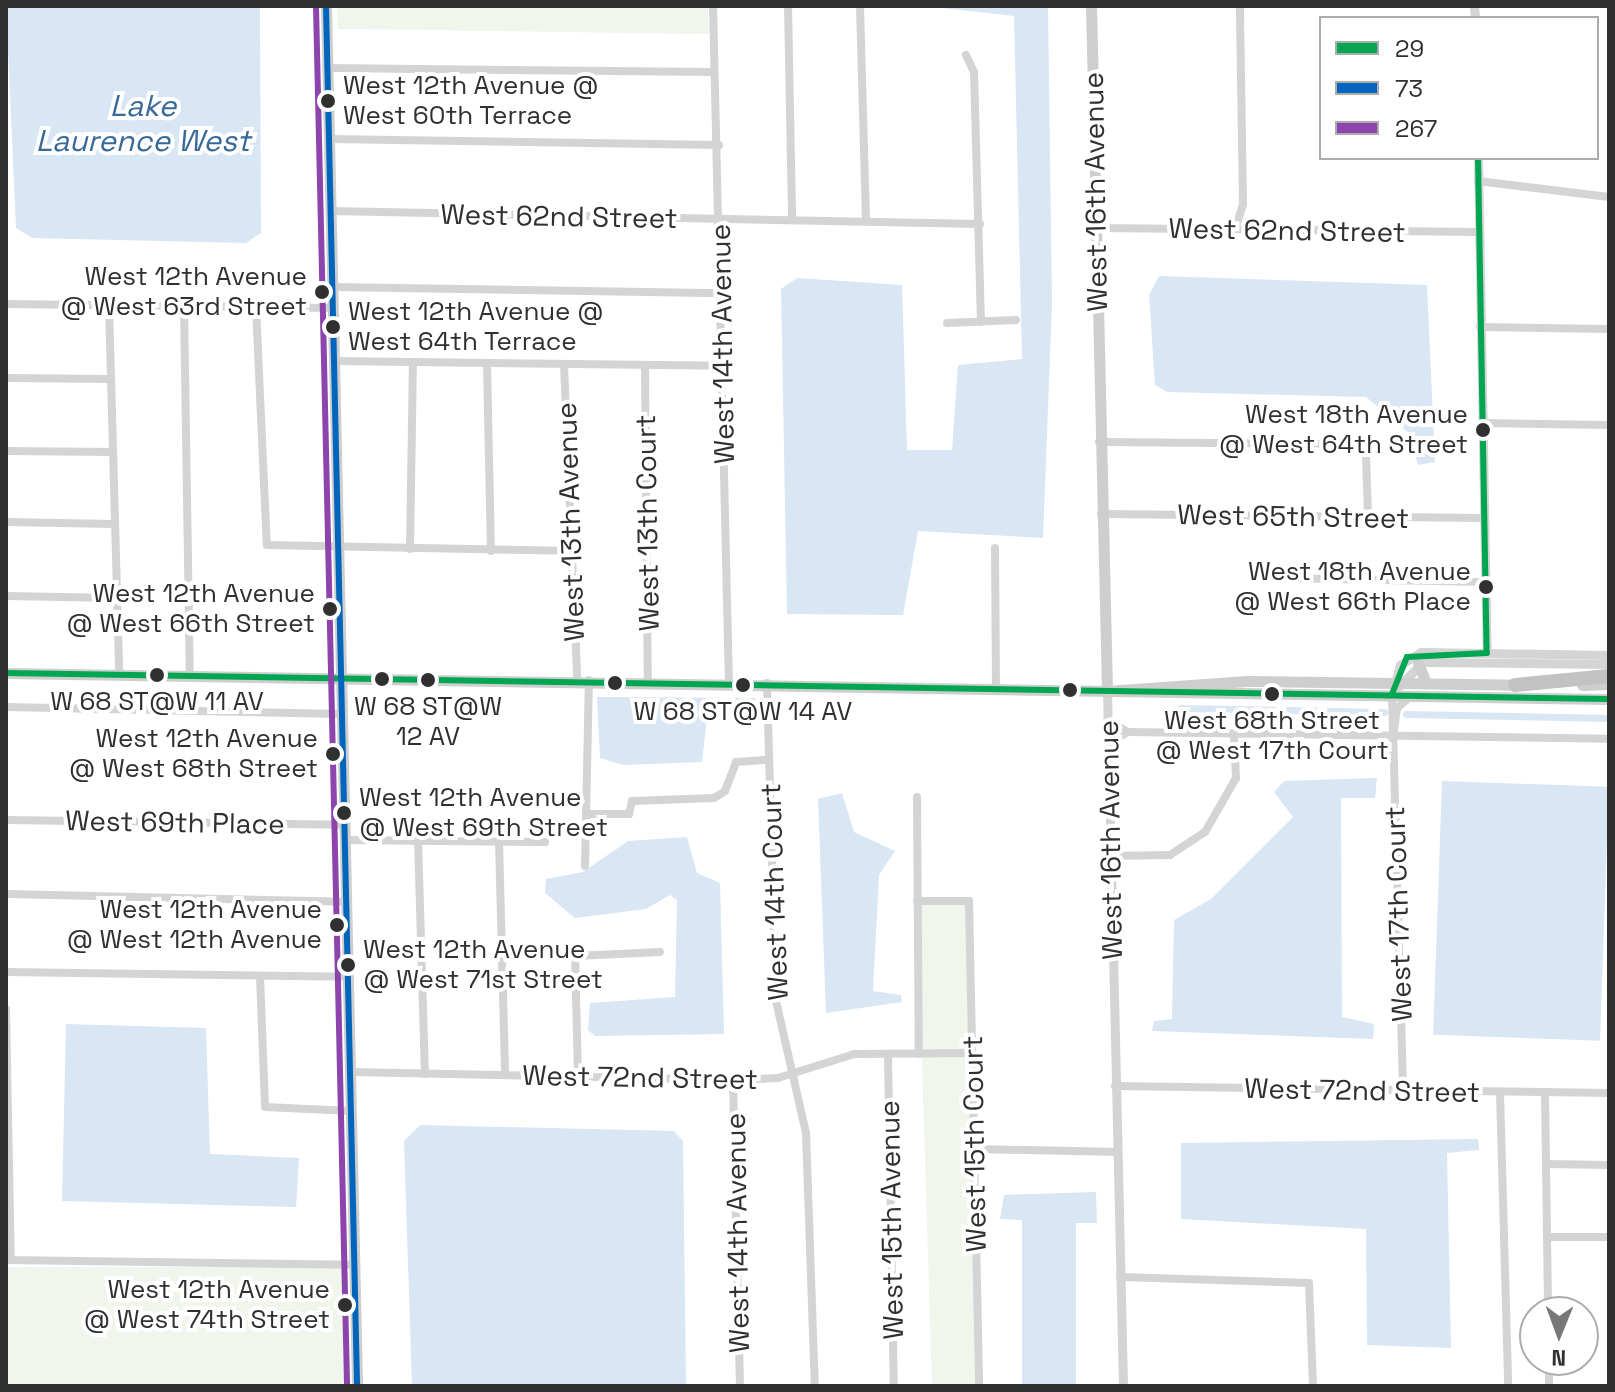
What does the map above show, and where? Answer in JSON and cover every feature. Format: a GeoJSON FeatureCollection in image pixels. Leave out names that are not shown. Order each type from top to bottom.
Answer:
{"type":"FeatureCollection","features":[{"type":"Feature","properties":{"kind":"highway"},"geometry":{"type":"LineString","coordinates":[[1515,685],[1609,676]]}},
{"type":"Feature","properties":{"kind":"main road"},"geometry":{"type":"LineString","coordinates":[[326,6],[357,1386]]}},
{"type":"Feature","properties":{"kind":"main road","name":"West 16th Avenue"},"geometry":{"type":"LineString","coordinates":[[1091,6],[1100,514],[1107,691]]}},
{"type":"Feature","properties":{"kind":"main road"},"geometry":{"type":"LineString","coordinates":[[1418,663],[1426,683]]}},
{"type":"Feature","properties":{"kind":"main road"},"geometry":{"type":"LineString","coordinates":[[6,673],[648,681],[1107,691],[1396,687],[1426,683],[1609,684]]}},
{"type":"Feature","properties":{"kind":"main road"},"geometry":{"type":"LineString","coordinates":[[1396,687],[1420,695],[1609,699]]}},
{"type":"Feature","properties":{"kind":"street","name":"West 14th Avenue"},"geometry":{"type":"LineString","coordinates":[[713,6],[713,72],[719,145],[729,683]]}},
{"type":"Feature","properties":{"kind":"street"},"geometry":{"type":"LineString","coordinates":[[788,6],[792,220]]}},
{"type":"Feature","properties":{"kind":"street"},"geometry":{"type":"LineString","coordinates":[[860,6],[866,221]]}},
{"type":"Feature","properties":{"kind":"street"},"geometry":{"type":"LineString","coordinates":[[1235,229],[1243,204],[1240,6]]}},
{"type":"Feature","properties":{"kind":"street"},"geometry":{"type":"LineString","coordinates":[[966,55],[974,72],[981,322]]}},
{"type":"Feature","properties":{"kind":"street"},"geometry":{"type":"LineString","coordinates":[[327,68],[713,72]]}},
{"type":"Feature","properties":{"kind":"street"},"geometry":{"type":"LineString","coordinates":[[330,139],[719,145]]}},
{"type":"Feature","properties":{"kind":"street"},"geometry":{"type":"LineString","coordinates":[[1478,160],[1487,653]]}},
{"type":"Feature","properties":{"kind":"street"},"geometry":{"type":"LineString","coordinates":[[1478,181],[1609,197]]}},
{"type":"Feature","properties":{"kind":"street","name":"West 62nd Street"},"geometry":{"type":"LineString","coordinates":[[330,211],[980,224]]}},
{"type":"Feature","properties":{"kind":"street","name":"West 62nd Street"},"geometry":{"type":"LineString","coordinates":[[1096,228],[1478,232]]}},
{"type":"Feature","properties":{"kind":"street"},"geometry":{"type":"LineString","coordinates":[[332,287],[722,293]]}},
{"type":"Feature","properties":{"kind":"street"},"geometry":{"type":"LineString","coordinates":[[6,304],[332,308]]}},
{"type":"Feature","properties":{"kind":"street"},"geometry":{"type":"LineString","coordinates":[[109,306],[119,675]]}},
{"type":"Feature","properties":{"kind":"street"},"geometry":{"type":"LineString","coordinates":[[184,306],[190,676]]}},
{"type":"Feature","properties":{"kind":"street"},"geometry":{"type":"LineString","coordinates":[[256,307],[261,531],[272,548],[573,551]]}},
{"type":"Feature","properties":{"kind":"street"},"geometry":{"type":"LineString","coordinates":[[947,323],[1016,320]]}},
{"type":"Feature","properties":{"kind":"street"},"geometry":{"type":"LineString","coordinates":[[1480,327],[1609,329]]}},
{"type":"Feature","properties":{"kind":"street"},"geometry":{"type":"LineString","coordinates":[[334,361],[723,366]]}},
{"type":"Feature","properties":{"kind":"street"},"geometry":{"type":"LineString","coordinates":[[410,549],[413,362]]}},
{"type":"Feature","properties":{"kind":"street"},"geometry":{"type":"LineString","coordinates":[[487,363],[491,551]]}},
{"type":"Feature","properties":{"kind":"street","name":"West 13th Avenue"},"geometry":{"type":"LineString","coordinates":[[564,364],[583,680],[587,814],[585,866]]}},
{"type":"Feature","properties":{"kind":"street","name":"West 13th Court"},"geometry":{"type":"LineString","coordinates":[[645,365],[648,681]]}},
{"type":"Feature","properties":{"kind":"street"},"geometry":{"type":"LineString","coordinates":[[6,378],[111,379]]}},
{"type":"Feature","properties":{"kind":"street"},"geometry":{"type":"LineString","coordinates":[[1482,423],[1609,425]]}},
{"type":"Feature","properties":{"kind":"street"},"geometry":{"type":"LineString","coordinates":[[1099,442],[1360,448],[1368,518]]}},
{"type":"Feature","properties":{"kind":"street"},"geometry":{"type":"LineString","coordinates":[[6,451],[113,452]]}},
{"type":"Feature","properties":{"kind":"street","name":"West 65th Street"},"geometry":{"type":"LineString","coordinates":[[1100,514],[1485,518]]}},
{"type":"Feature","properties":{"kind":"street"},"geometry":{"type":"LineString","coordinates":[[6,522],[114,524]]}},
{"type":"Feature","properties":{"kind":"street"},"geometry":{"type":"LineString","coordinates":[[995,548],[996,689]]}},
{"type":"Feature","properties":{"kind":"street"},"geometry":{"type":"LineString","coordinates":[[1279,578],[1486,582]]}},
{"type":"Feature","properties":{"kind":"street"},"geometry":{"type":"LineString","coordinates":[[6,596],[116,598]]}},
{"type":"Feature","properties":{"kind":"street"},"geometry":{"type":"LineString","coordinates":[[1474,662],[1487,653]]}},
{"type":"Feature","properties":{"kind":"street"},"geometry":{"type":"LineString","coordinates":[[1396,687],[1407,657],[1487,653],[1609,655]]}},
{"type":"Feature","properties":{"kind":"street"},"geometry":{"type":"LineString","coordinates":[[1396,687],[1418,663],[1609,664]]}},
{"type":"Feature","properties":{"kind":"street","name":"West 14th Court"},"geometry":{"type":"LineString","coordinates":[[767,683],[776,1001],[806,1133],[815,1386]]}},
{"type":"Feature","properties":{"kind":"street","name":"West 17th Court"},"geometry":{"type":"LineString","coordinates":[[1396,687],[1393,738],[1403,1090]]}},
{"type":"Feature","properties":{"kind":"street","name":"West 16th Avenue"},"geometry":{"type":"LineString","coordinates":[[1107,691],[1123,1386]]}},
{"type":"Feature","properties":{"kind":"street","name":"West 17th Court"},"geometry":{"type":"LineString","coordinates":[[1393,738],[1399,703],[1420,695]]}},
{"type":"Feature","properties":{"kind":"street"},"geometry":{"type":"LineString","coordinates":[[6,707],[342,714]]}},
{"type":"Feature","properties":{"kind":"street"},"geometry":{"type":"LineString","coordinates":[[1108,720],[1128,732],[1609,739]]}},
{"type":"Feature","properties":{"kind":"street"},"geometry":{"type":"LineString","coordinates":[[1108,744],[1128,732]]}},
{"type":"Feature","properties":{"kind":"street"},"geometry":{"type":"LineString","coordinates":[[1109,856],[1170,855],[1205,832],[1236,778],[1234,734]]}},
{"type":"Feature","properties":{"kind":"street"},"geometry":{"type":"LineString","coordinates":[[587,814],[631,813],[632,801],[714,798],[725,791],[736,762],[768,760]]}},
{"type":"Feature","properties":{"kind":"street"},"geometry":{"type":"LineString","coordinates":[[917,797],[919,1054]]}},
{"type":"Feature","properties":{"kind":"street","name":"West 69th Place"},"geometry":{"type":"LineString","coordinates":[[6,820],[345,825]]}},
{"type":"Feature","properties":{"kind":"street"},"geometry":{"type":"LineString","coordinates":[[345,840],[545,842]]}},
{"type":"Feature","properties":{"kind":"street"},"geometry":{"type":"LineString","coordinates":[[418,840],[425,1074]]}},
{"type":"Feature","properties":{"kind":"street"},"geometry":{"type":"LineString","coordinates":[[499,841],[505,1075]]}},
{"type":"Feature","properties":{"kind":"street"},"geometry":{"type":"LineString","coordinates":[[6,894],[346,902]]}},
{"type":"Feature","properties":{"kind":"street","name":"West 15th Court"},"geometry":{"type":"LineString","coordinates":[[917,901],[969,901],[979,1386]]}},
{"type":"Feature","properties":{"kind":"street"},"geometry":{"type":"LineString","coordinates":[[578,1076],[575,956],[660,952]]}},
{"type":"Feature","properties":{"kind":"street"},"geometry":{"type":"LineString","coordinates":[[6,972],[349,977]]}},
{"type":"Feature","properties":{"kind":"street"},"geometry":{"type":"LineString","coordinates":[[260,976],[265,1107],[351,1111]]}},
{"type":"Feature","properties":{"kind":"street"},"geometry":{"type":"LineString","coordinates":[[6,1009],[8,1260],[355,1265]]}},
{"type":"Feature","properties":{"kind":"street","name":"West 72nd Street"},"geometry":{"type":"LineString","coordinates":[[351,1072],[733,1080],[793,1072],[854,1054],[973,1053]]}},
{"type":"Feature","properties":{"kind":"street","name":"West 15th Avenue"},"geometry":{"type":"LineString","coordinates":[[888,1054],[894,1386]]}},
{"type":"Feature","properties":{"kind":"street","name":"West 14th Avenue"},"geometry":{"type":"LineString","coordinates":[[733,1080],[740,1386]]}},
{"type":"Feature","properties":{"kind":"street","name":"West 72nd Street"},"geometry":{"type":"LineString","coordinates":[[1115,1086],[1609,1093]]}},
{"type":"Feature","properties":{"kind":"street"},"geometry":{"type":"LineString","coordinates":[[1500,1092],[1508,1386]]}},
{"type":"Feature","properties":{"kind":"street"},"geometry":{"type":"LineString","coordinates":[[1545,1092],[1548,1296]]}},
{"type":"Feature","properties":{"kind":"street"},"geometry":{"type":"LineString","coordinates":[[975,1149],[1118,1152]]}},
{"type":"Feature","properties":{"kind":"street"},"geometry":{"type":"LineString","coordinates":[[1546,1164],[1609,1165]]}},
{"type":"Feature","properties":{"kind":"street"},"geometry":{"type":"LineString","coordinates":[[1547,1237],[1609,1237]]}},
{"type":"Feature","properties":{"kind":"street"},"geometry":{"type":"LineString","coordinates":[[1120,1277],[1309,1283],[1313,1386]]}},
{"type":"Feature","properties":{"kind":"shaded area"},"geometry":{"type":"Polygon","coordinates":[[[337,6],[708,6],[709,34],[338,29],[337,6]]]}},
{"type":"Feature","properties":{"kind":"shaded area"},"geometry":{"type":"Polygon","coordinates":[[[969,901],[975,1386],[932,1386],[917,903],[969,901]]]}},
{"type":"Feature","properties":{"kind":"shaded area"},"geometry":{"type":"Polygon","coordinates":[[[6,1267],[344,1267],[344,1386],[6,1386],[6,1267]]]}},
{"type":"Feature","properties":{"kind":"water","name":"Lake Laurence West"},"geometry":{"type":"Polygon","coordinates":[[[6,6],[260,6],[261,233],[246,243],[32,238],[16,228],[6,6]]]}},
{"type":"Feature","properties":{"kind":"water"},"geometry":{"type":"Polygon","coordinates":[[[924,6],[1048,6],[1052,304],[1043,538],[918,531],[903,615],[787,614],[781,289],[797,278],[902,285],[907,450],[952,450],[958,365],[1022,359],[1014,16],[924,6]]]}},
{"type":"Feature","properties":{"kind":"water"},"geometry":{"type":"Polygon","coordinates":[[[1159,276],[1427,285],[1435,462],[1418,465],[1409,433],[1366,397],[1167,392],[1155,385],[1149,295],[1159,276]]]}},
{"type":"Feature","properties":{"kind":"water"},"geometry":{"type":"Polygon","coordinates":[[[597,697],[757,698],[756,709],[708,710],[702,762],[623,765],[600,758],[597,697]]]}},
{"type":"Feature","properties":{"kind":"water"},"geometry":{"type":"Polygon","coordinates":[[[1377,778],[1375,798],[1341,798],[1342,1017],[1374,1024],[1373,1039],[1152,1031],[1154,1021],[1172,1019],[1174,920],[1211,899],[1293,817],[1274,792],[1284,781],[1377,778]]]}},
{"type":"Feature","properties":{"kind":"water"},"geometry":{"type":"Polygon","coordinates":[[[1442,781],[1609,787],[1600,1041],[1433,1035],[1442,781]]]}},
{"type":"Feature","properties":{"kind":"water"},"geometry":{"type":"Polygon","coordinates":[[[842,793],[854,832],[895,851],[879,875],[873,991],[901,995],[902,1002],[826,1013],[818,799],[842,793]]]}},
{"type":"Feature","properties":{"kind":"water"},"geometry":{"type":"Polygon","coordinates":[[[687,837],[697,873],[720,883],[724,1034],[595,1036],[588,1030],[590,1003],[675,997],[677,900],[670,895],[646,909],[575,918],[545,893],[546,879],[583,872],[628,841],[687,837]]]}},
{"type":"Feature","properties":{"kind":"water"},"geometry":{"type":"Polygon","coordinates":[[[66,1024],[206,1028],[210,1154],[299,1158],[296,1207],[62,1201],[66,1024]]]}},
{"type":"Feature","properties":{"kind":"water"},"geometry":{"type":"Polygon","coordinates":[[[420,1125],[674,1131],[683,1141],[686,1386],[412,1386],[404,1141],[420,1125]]]}},
{"type":"Feature","properties":{"kind":"water"},"geometry":{"type":"Polygon","coordinates":[[[1478,1139],[1479,1150],[1447,1153],[1451,1348],[1367,1345],[1366,1229],[1181,1219],[1181,1143],[1478,1139]]]}},
{"type":"Feature","properties":{"kind":"water"},"geometry":{"type":"Polygon","coordinates":[[[1096,1192],[1097,1223],[1076,1223],[1076,1386],[1022,1386],[1022,1220],[1000,1219],[1004,1195],[1096,1192]]]}},
{"type":"Feature","properties":{"kind":"waterway"},"geometry":{"type":"LineString","coordinates":[[1180,708],[1384,712]]}},
{"type":"Feature","properties":{"kind":"waterway"},"geometry":{"type":"LineString","coordinates":[[1406,714],[1609,718]]}},
{"type":"Feature","properties":{"kind":"transit line","name":"267"},"geometry":{"type":"LineString","coordinates":[[316,6],[347,1386]]}},
{"type":"Feature","properties":{"kind":"transit line","name":"73"},"geometry":{"type":"LineString","coordinates":[[326,6],[357,1386]]}},
{"type":"Feature","properties":{"kind":"transit line","name":"29"},"geometry":{"type":"LineString","coordinates":[[1478,160],[1487,653]]}},
{"type":"Feature","properties":{"kind":"transit line","name":"29"},"geometry":{"type":"LineString","coordinates":[[1392,694],[1407,657],[1487,653]]}},
{"type":"Feature","properties":{"kind":"transit line","name":"29"},"geometry":{"type":"LineString","coordinates":[[6,673],[1609,699]]}},
{"type":"Feature","properties":{"kind":"place","name":"West 12th Avenue @ West 60th Terrace"},"geometry":{"type":"Point","coordinates":[328,101]}},
{"type":"Feature","properties":{"kind":"place","name":"West 12th Avenue @ West 63rd Street"},"geometry":{"type":"Point","coordinates":[322,292]}},
{"type":"Feature","properties":{"kind":"place","name":"West 12th Avenue @ West 64th Terrace"},"geometry":{"type":"Point","coordinates":[333,327]}},
{"type":"Feature","properties":{"kind":"place","name":"West 18th Avenue @ West 64th Street"},"geometry":{"type":"Point","coordinates":[1483,430]}},
{"type":"Feature","properties":{"kind":"place","name":"West 18th Avenue @ West 66th Place"},"geometry":{"type":"Point","coordinates":[1486,587]}},
{"type":"Feature","properties":{"kind":"place","name":"West 12th Avenue @ West 66th Street"},"geometry":{"type":"Point","coordinates":[330,609]}},
{"type":"Feature","properties":{"kind":"place","name":"W 68 ST@W 11 AV"},"geometry":{"type":"Point","coordinates":[157,675]}},
{"type":"Feature","properties":{"kind":"place","name":"W 68 ST@W 12 AV"},"geometry":{"type":"Point","coordinates":[428,680]}},
{"type":"Feature","properties":{"kind":"place","name":"W 68 ST@W 14 AV"},"geometry":{"type":"Point","coordinates":[743,685]}},
{"type":"Feature","properties":{"kind":"place","name":"West 68th Street @ West 17th Court"},"geometry":{"type":"Point","coordinates":[1272,694]}},
{"type":"Feature","properties":{"kind":"place","name":"West 12th Avenue @ West 68th Street"},"geometry":{"type":"Point","coordinates":[333,754]}},
{"type":"Feature","properties":{"kind":"place","name":"West 12th Avenue @ West 69th Street"},"geometry":{"type":"Point","coordinates":[344,813]}},
{"type":"Feature","properties":{"kind":"place","name":"West 12th Avenue @ West 12th Avenue"},"geometry":{"type":"Point","coordinates":[337,925]}},
{"type":"Feature","properties":{"kind":"place","name":"West 12th Avenue @ West 71st Street"},"geometry":{"type":"Point","coordinates":[348,965]}},
{"type":"Feature","properties":{"kind":"place","name":"West 12th Avenue @ West 74th Street"},"geometry":{"type":"Point","coordinates":[345,1305]}}]}
